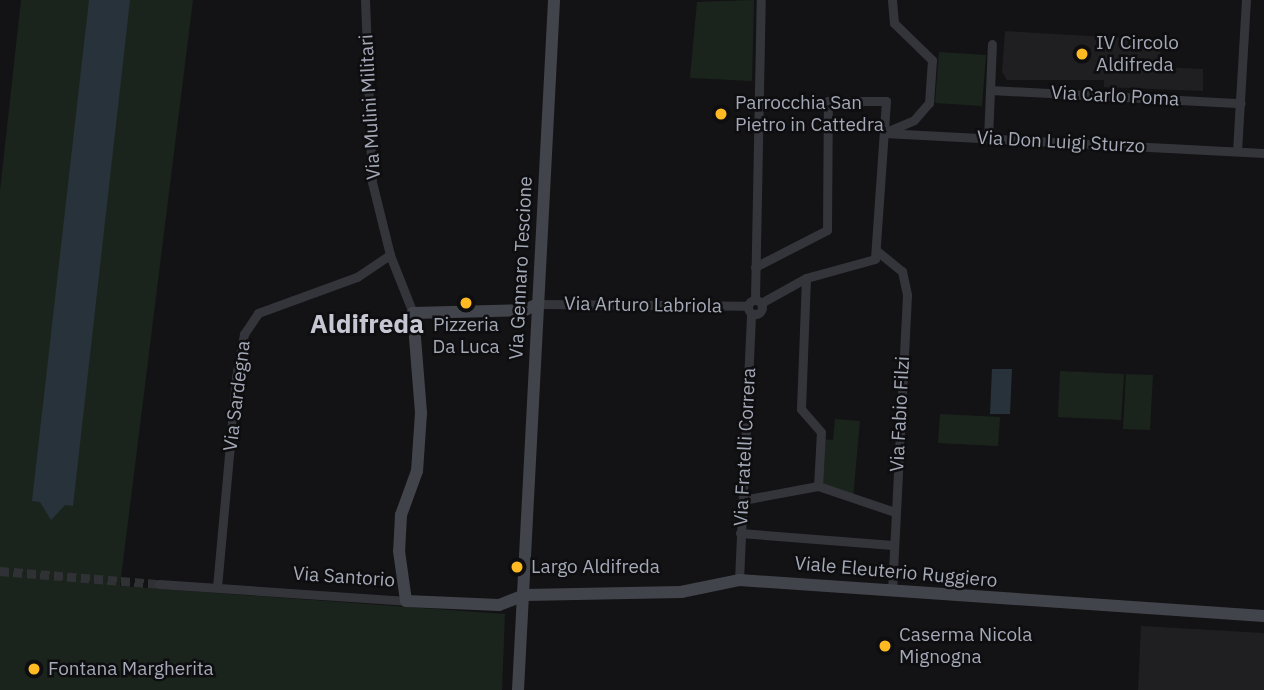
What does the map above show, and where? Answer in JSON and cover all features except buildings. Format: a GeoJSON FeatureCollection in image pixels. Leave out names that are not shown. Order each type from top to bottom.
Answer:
{"type":"FeatureCollection","features":[{"type":"Feature","properties":{"kind":"street","name":"Via Mulini Militari"},"geometry":{"type":"LineString","coordinates":[[365,0],[372,182],[390,255],[412,313]]}},
{"type":"Feature","properties":{"kind":"street","name":"Via Gennaro Tescione"},"geometry":{"type":"LineString","coordinates":[[525,595],[554,0]]}},
{"type":"Feature","properties":{"kind":"street"},"geometry":{"type":"LineString","coordinates":[[749,310],[760,312],[755,267],[761,0]]}},
{"type":"Feature","properties":{"kind":"street"},"geometry":{"type":"LineString","coordinates":[[884,133],[914,120],[929,103],[932,60],[894,23],[891,0]]}},
{"type":"Feature","properties":{"kind":"street"},"geometry":{"type":"LineString","coordinates":[[1237,151],[1247,0]]}},
{"type":"Feature","properties":{"kind":"street"},"geometry":{"type":"LineString","coordinates":[[988,138],[992,44]]}},
{"type":"Feature","properties":{"kind":"street","name":"Via Carlo Poma"},"geometry":{"type":"LineString","coordinates":[[990,90],[1241,103]]}},
{"type":"Feature","properties":{"kind":"street"},"geometry":{"type":"LineString","coordinates":[[755,267],[827,230],[828,101],[886,101],[877,251],[870,263],[806,278],[758,301]]}},
{"type":"Feature","properties":{"kind":"street","name":"Via Don Luigi Sturzo"},"geometry":{"type":"LineString","coordinates":[[884,133],[1264,153]]}},
{"type":"Feature","properties":{"kind":"street","name":"Via Fabio Filzi"},"geometry":{"type":"LineString","coordinates":[[877,251],[902,271],[907,295],[892,589]]}},
{"type":"Feature","properties":{"kind":"street","name":"Via Sardegna"},"geometry":{"type":"LineString","coordinates":[[217,587],[236,377],[244,334],[258,313],[357,277],[390,255]]}},
{"type":"Feature","properties":{"kind":"street"},"geometry":{"type":"LineString","coordinates":[[806,278],[802,410],[821,432],[818,486]]}},
{"type":"Feature","properties":{"kind":"street","name":"Via Arturo Labriola"},"geometry":{"type":"LineString","coordinates":[[538,304],[749,310]]}},
{"type":"Feature","properties":{"kind":"street"},"geometry":{"type":"LineString","coordinates":[[406,601],[399,551],[401,515],[417,471],[421,413],[412,313],[525,310],[538,304]]}},
{"type":"Feature","properties":{"kind":"street","name":"Via Fratelli Correra"},"geometry":{"type":"LineString","coordinates":[[739,580],[749,310]]}},
{"type":"Feature","properties":{"kind":"street"},"geometry":{"type":"LineString","coordinates":[[743,500],[818,486],[895,512]]}},
{"type":"Feature","properties":{"kind":"street"},"geometry":{"type":"LineString","coordinates":[[740,533],[893,545]]}},
{"type":"Feature","properties":{"kind":"street","name":"Viale Eleuterio Ruggiero"},"geometry":{"type":"LineString","coordinates":[[525,595],[681,592],[739,580],[892,589],[909,595],[1264,616]]}},
{"type":"Feature","properties":{"kind":"street","name":"Via Santorio"},"geometry":{"type":"LineString","coordinates":[[159,584],[499,605],[525,595]]}},
{"type":"Feature","properties":{"kind":"street"},"geometry":{"type":"LineString","coordinates":[[518,690],[525,595]]}},
{"type":"Feature","properties":{"kind":"shaded area"},"geometry":{"type":"Polygon","coordinates":[[[21,0],[193,0],[120,586],[505,614],[502,690],[0,690],[0,191],[21,0]]]}},
{"type":"Feature","properties":{"kind":"shaded area"},"geometry":{"type":"Polygon","coordinates":[[[89,0],[130,0],[73,506],[65,505],[51,520],[40,502],[32,501],[89,0]]]}},
{"type":"Feature","properties":{"kind":"shaded area"},"geometry":{"type":"Polygon","coordinates":[[[754,0],[752,81],[690,78],[697,2],[754,0]]]}},
{"type":"Feature","properties":{"kind":"shaded area","name":"IV Circolo Aldifreda"},"geometry":{"type":"Polygon","coordinates":[[[1005,31],[1161,40],[1160,67],[1203,69],[1203,91],[1104,87],[1104,80],[1007,80],[1002,72],[1005,31]]]}},
{"type":"Feature","properties":{"kind":"shaded area"},"geometry":{"type":"Polygon","coordinates":[[[939,52],[986,55],[982,106],[935,103],[939,52]]]}},
{"type":"Feature","properties":{"kind":"shaded area"},"geometry":{"type":"Polygon","coordinates":[[[992,369],[1012,369],[1010,414],[990,414],[992,369]]]}},
{"type":"Feature","properties":{"kind":"shaded area"},"geometry":{"type":"Polygon","coordinates":[[[1060,371],[1124,374],[1121,420],[1058,417],[1060,371]]]}},
{"type":"Feature","properties":{"kind":"shaded area"},"geometry":{"type":"Polygon","coordinates":[[[1126,374],[1153,375],[1150,430],[1123,429],[1126,374]]]}},
{"type":"Feature","properties":{"kind":"shaded area"},"geometry":{"type":"Polygon","coordinates":[[[940,414],[1000,417],[998,446],[938,443],[940,414]]]}},
{"type":"Feature","properties":{"kind":"shaded area"},"geometry":{"type":"Polygon","coordinates":[[[835,419],[860,421],[853,498],[818,486],[821,439],[833,440],[835,419]]]}},
{"type":"Feature","properties":{"kind":"shaded area"},"geometry":{"type":"Polygon","coordinates":[[[1141,626],[1264,633],[1264,690],[1138,690],[1141,626]]]}},
{"type":"Feature","properties":{"kind":"tunnel"},"geometry":{"type":"LineString","coordinates":[[0,571],[159,584]]}},
{"type":"Feature","properties":{"kind":"place","name":"IV Circolo Aldifreda"},"geometry":{"type":"Point","coordinates":[1082,54]}},
{"type":"Feature","properties":{"kind":"place","name":"Parrocchia San Pietro in Cattedra"},"geometry":{"type":"Point","coordinates":[721,114]}},
{"type":"Feature","properties":{"kind":"place","name":"Pizzeria Da Luca"},"geometry":{"type":"Point","coordinates":[466,303]}},
{"type":"Feature","properties":{"kind":"place","name":"Largo Aldifreda"},"geometry":{"type":"Point","coordinates":[517,567]}},
{"type":"Feature","properties":{"kind":"place","name":"Caserma Nicola Mignogna"},"geometry":{"type":"Point","coordinates":[885,646]}},
{"type":"Feature","properties":{"kind":"place","name":"Fontana Margherita"},"geometry":{"type":"Point","coordinates":[34,669]}},
{"type":"Feature","properties":{"kind":"district","name":"Aldifreda"},"geometry":{"type":"Point","coordinates":[367,324]}}]}
